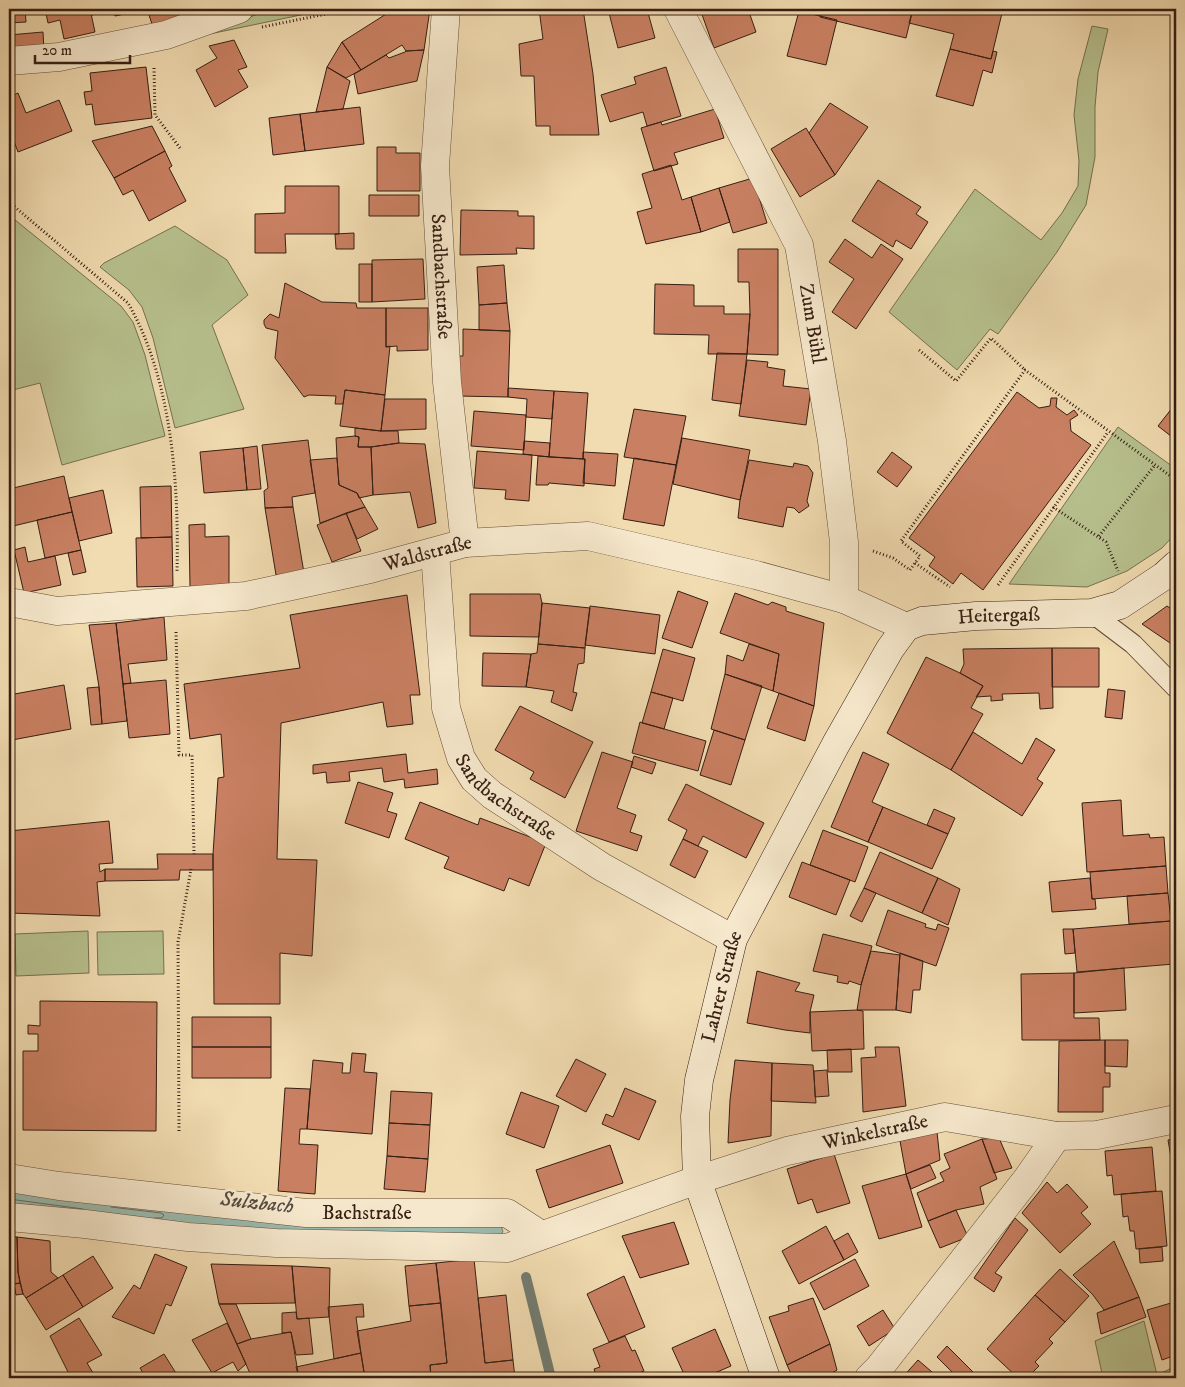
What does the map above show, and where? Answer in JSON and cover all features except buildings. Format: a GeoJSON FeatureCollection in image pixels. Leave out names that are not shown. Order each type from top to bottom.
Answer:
{"type":"FeatureCollection","features":[{"type":"Feature","properties":{"kind":"street"},"geometry":{"type":"LineString","coordinates":[[9,61],[59,57],[154,37],[240,9]]}},
{"type":"Feature","properties":{"kind":"street","name":"Sandbachstraße"},"geometry":{"type":"LineString","coordinates":[[446,9],[435,166],[447,382],[465,543]]}},
{"type":"Feature","properties":{"kind":"street","name":"Zum Bühl"},"geometry":{"type":"LineString","coordinates":[[678,9],[799,245],[832,441],[844,542],[844,599]]}},
{"type":"Feature","properties":{"kind":"street","name":"Waldstraße"},"geometry":{"type":"LineString","coordinates":[[9,602],[57,611],[246,596],[370,569],[465,543],[588,536],[756,575],[844,599]]}},
{"type":"Feature","properties":{"kind":"street","name":"Sandbachstraße"},"geometry":{"type":"LineString","coordinates":[[436,552],[446,708],[461,758],[474,779],[492,795],[602,867],[732,939]]}},
{"type":"Feature","properties":{"kind":"street","name":"Heitergaß"},"geometry":{"type":"LineString","coordinates":[[906,627],[922,621],[976,616],[1092,613],[1120,605],[1164,576],[1176,564]]}},
{"type":"Feature","properties":{"kind":"street"},"geometry":{"type":"LineString","coordinates":[[844,599],[906,627]]}},
{"type":"Feature","properties":{"kind":"street","name":"Lahrer Straße"},"geometry":{"type":"LineString","coordinates":[[766,1378],[697,1180],[695,1116],[699,1080],[732,939],[836,744],[890,649],[906,627]]}},
{"type":"Feature","properties":{"kind":"street","name":"Winkelstraße"},"geometry":{"type":"LineString","coordinates":[[697,1180],[787,1151],[945,1117],[1057,1136],[1097,1135],[1176,1119]]}},
{"type":"Feature","properties":{"kind":"street"},"geometry":{"type":"LineString","coordinates":[[869,1378],[1027,1179],[1057,1136]]}},
{"type":"Feature","properties":{"kind":"street","name":"Bachstraße"},"geometry":{"type":"LineString","coordinates":[[9,1178],[58,1186],[306,1213],[508,1213],[541,1235]]}},
{"type":"Feature","properties":{"kind":"street","name":"Bachstraße"},"geometry":{"type":"LineString","coordinates":[[9,1218],[276,1243],[507,1248],[697,1180]]}},
{"type":"Feature","properties":{"kind":"lane"},"geometry":{"type":"LineString","coordinates":[[1092,613],[1133,644],[1176,688]]}},
{"type":"Feature","properties":{"kind":"path"},"geometry":{"type":"LineString","coordinates":[[154,37],[155,115],[180,148]]}},
{"type":"Feature","properties":{"kind":"path"},"geometry":{"type":"LineString","coordinates":[[9,202],[128,304],[138,321],[147,343],[166,409],[173,462],[178,525],[176,602],[178,741],[179,755],[192,755],[194,854]]}},
{"type":"Feature","properties":{"kind":"path"},"geometry":{"type":"LineString","coordinates":[[919,350],[956,381],[991,338],[1025,370],[1176,480]]}},
{"type":"Feature","properties":{"kind":"path"},"geometry":{"type":"LineString","coordinates":[[893,558],[910,570],[920,556],[901,541],[1025,370]]}},
{"type":"Feature","properties":{"kind":"path"},"geometry":{"type":"LineString","coordinates":[[976,616],[1108,432]]}},
{"type":"Feature","properties":{"kind":"path"},"geometry":{"type":"LineString","coordinates":[[1099,536],[1155,465]]}},
{"type":"Feature","properties":{"kind":"path"},"geometry":{"type":"LineString","coordinates":[[1054,508],[1106,542],[1129,599]]}},
{"type":"Feature","properties":{"kind":"path"},"geometry":{"type":"LineString","coordinates":[[915,563],[953,590]]}},
{"type":"Feature","properties":{"kind":"path"},"geometry":{"type":"LineString","coordinates":[[179,1131],[178,942],[191,870]]}},
{"type":"Feature","properties":{"kind":"green space"},"geometry":{"type":"Polygon","coordinates":[[[271,9],[320,9],[315,12],[200,36],[271,9]]]}},
{"type":"Feature","properties":{"kind":"green space"},"geometry":{"type":"Polygon","coordinates":[[[1092,26],[1108,29],[1098,72],[1095,107],[1095,157],[1086,205],[1057,252],[998,334],[990,329],[957,370],[889,312],[975,189],[1041,240],[1062,213],[1078,186],[1079,161],[1074,115],[1078,79],[1092,26]]]}},
{"type":"Feature","properties":{"kind":"green space"},"geometry":{"type":"Polygon","coordinates":[[[9,215],[121,306],[133,322],[145,355],[165,436],[62,465],[40,383],[9,391],[9,215]]]}},
{"type":"Feature","properties":{"kind":"green space"},"geometry":{"type":"Polygon","coordinates":[[[175,226],[227,260],[248,295],[212,325],[244,409],[175,428],[153,338],[142,307],[129,290],[100,267],[104,263],[175,226]]]}},
{"type":"Feature","properties":{"kind":"green space"},"geometry":{"type":"Polygon","coordinates":[[[1118,427],[1176,469],[1176,533],[1162,548],[1127,571],[1087,587],[1009,584],[1118,427]]]}},
{"type":"Feature","properties":{"kind":"green space"},"geometry":{"type":"Polygon","coordinates":[[[88,931],[89,973],[16,976],[15,934],[88,931]]]}},
{"type":"Feature","properties":{"kind":"green space"},"geometry":{"type":"Polygon","coordinates":[[[163,931],[164,974],[98,975],[97,932],[163,931]]]}},
{"type":"Feature","properties":{"kind":"green space"},"geometry":{"type":"Polygon","coordinates":[[[1144,1321],[1157,1375],[1176,1366],[1176,1378],[1103,1378],[1095,1341],[1144,1321]]]}},
{"type":"Feature","properties":{"kind":"water"},"geometry":{"type":"Polygon","coordinates":[[[9,1189],[501,1225],[503,1232],[497,1238],[291,1237],[9,1204],[9,1189]]]}},
{"type":"Feature","properties":{"kind":"waterway","name":"Sulzbach"},"geometry":{"type":"LineString","coordinates":[[526,1277],[551,1378]]}}]}
